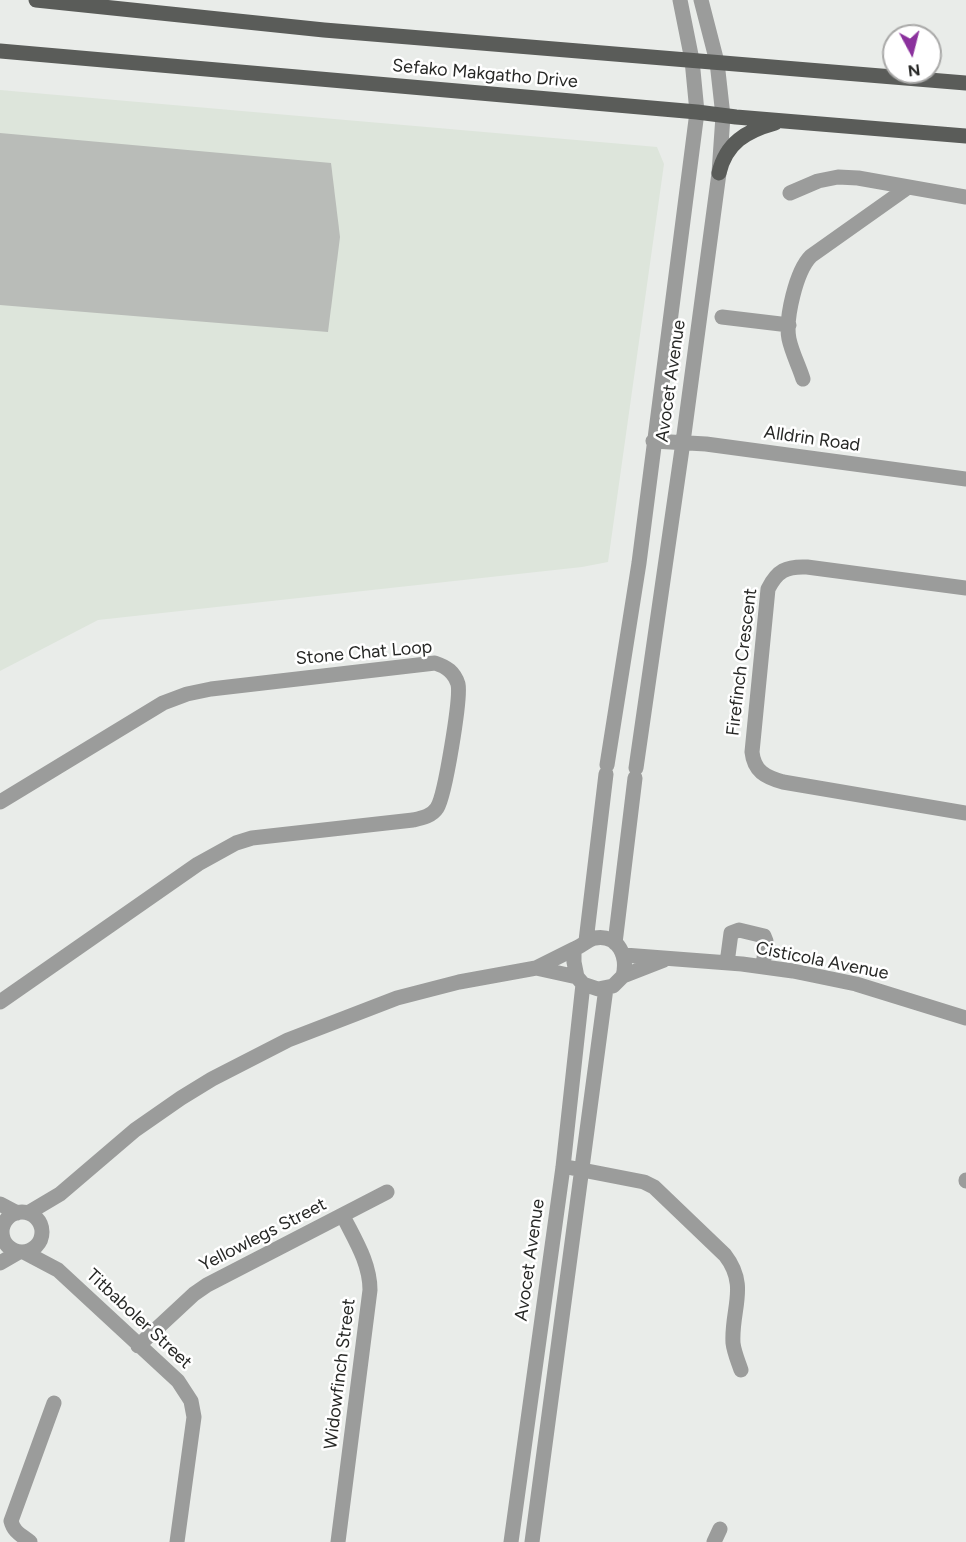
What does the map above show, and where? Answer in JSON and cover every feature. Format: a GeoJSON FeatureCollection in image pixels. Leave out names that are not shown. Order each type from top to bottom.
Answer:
{"type":"FeatureCollection","features":[{"type":"Feature","properties":{"kind":"main road","name":"Sefako Makgatho Drive"},"geometry":{"type":"LineString","coordinates":[[36,0],[324,30],[966,83]]}},
{"type":"Feature","properties":{"kind":"main road","name":"Sefako Makgatho Drive"},"geometry":{"type":"LineString","coordinates":[[0,51],[966,136]]}},
{"type":"Feature","properties":{"kind":"main road"},"geometry":{"type":"LineString","coordinates":[[719,173],[723,158],[730,148],[743,137],[774,123],[802,121]]}},
{"type":"Feature","properties":{"kind":"street","name":"Avocet Avenue"},"geometry":{"type":"LineString","coordinates":[[580,945],[635,596],[653,441],[697,112],[692,60],[681,0]]}},
{"type":"Feature","properties":{"kind":"street","name":"Avocet Avenue"},"geometry":{"type":"LineString","coordinates":[[620,949],[635,773],[719,173],[723,116],[717,62],[701,0]]}},
{"type":"Feature","properties":{"kind":"street"},"geometry":{"type":"LineString","coordinates":[[790,193],[818,181],[838,177],[858,178],[966,197]]}},
{"type":"Feature","properties":{"kind":"street"},"geometry":{"type":"LineString","coordinates":[[804,379],[790,342],[789,325],[797,278],[807,259],[907,188]]}},
{"type":"Feature","properties":{"kind":"street"},"geometry":{"type":"LineString","coordinates":[[722,317],[789,325]]}},
{"type":"Feature","properties":{"kind":"street","name":"Alldrin Road"},"geometry":{"type":"LineString","coordinates":[[653,441],[683,442],[966,479]]}},
{"type":"Feature","properties":{"kind":"street","name":"Firefinch Crescent"},"geometry":{"type":"LineString","coordinates":[[966,588],[807,567],[794,566],[779,572],[768,589],[752,737],[754,764],[761,774],[768,778],[966,813]]}},
{"type":"Feature","properties":{"kind":"street","name":"Stone Chat Loop"},"geometry":{"type":"LineString","coordinates":[[0,802],[163,703],[187,694],[211,689],[435,663],[451,671],[458,687],[458,702],[443,790],[439,806],[434,812],[425,818],[413,820],[252,838],[236,843],[198,864],[0,1002]]}},
{"type":"Feature","properties":{"kind":"street"},"geometry":{"type":"LineString","coordinates":[[727,963],[731,933],[739,930],[764,936],[766,941],[763,967]]}},
{"type":"Feature","properties":{"kind":"street"},"geometry":{"type":"LineString","coordinates":[[22,1252],[9,1247],[1,1233],[8,1218],[60,1194],[135,1130],[181,1098],[212,1079],[288,1040],[397,998],[459,982],[536,968],[596,938],[606,938],[620,949],[625,966],[622,976],[613,986],[606,988],[590,988],[580,980],[536,968]]}},
{"type":"Feature","properties":{"kind":"street"},"geometry":{"type":"LineString","coordinates":[[580,945],[574,962],[580,980]]}},
{"type":"Feature","properties":{"kind":"street","name":"Cisticola Avenue"},"geometry":{"type":"LineString","coordinates":[[620,949],[667,959],[793,971],[856,984],[966,1018]]}},
{"type":"Feature","properties":{"kind":"street","name":"Cisticola Avenue"},"geometry":{"type":"LineString","coordinates":[[622,976],[667,959]]}},
{"type":"Feature","properties":{"kind":"street","name":"Avocet Avenue"},"geometry":{"type":"LineString","coordinates":[[511,1542],[563,1167],[580,980]]}},
{"type":"Feature","properties":{"kind":"street"},"geometry":{"type":"LineString","coordinates":[[532,1542],[606,988]]}},
{"type":"Feature","properties":{"kind":"street"},"geometry":{"type":"LineString","coordinates":[[563,1167],[644,1182],[654,1187],[733,1265],[739,1293],[733,1341],[741,1370]]}},
{"type":"Feature","properties":{"kind":"street","name":"Yellowlegs Street"},"geometry":{"type":"LineString","coordinates":[[138,1346],[194,1294],[207,1285],[387,1192]]}},
{"type":"Feature","properties":{"kind":"street"},"geometry":{"type":"LineString","coordinates":[[0,1263],[34,1247],[60,1194]]}},
{"type":"Feature","properties":{"kind":"street"},"geometry":{"type":"LineString","coordinates":[[0,1204],[37,1219],[41,1234]]}},
{"type":"Feature","properties":{"kind":"street","name":"Widowfinch Street"},"geometry":{"type":"LineString","coordinates":[[338,1542],[370,1290],[370,1278],[365,1259],[343,1216]]}},
{"type":"Feature","properties":{"kind":"street","name":"Titbaboler Street"},"geometry":{"type":"LineString","coordinates":[[41,1234],[58,1270]]}},
{"type":"Feature","properties":{"kind":"street","name":"Titbaboler Street"},"geometry":{"type":"LineString","coordinates":[[22,1252],[58,1270],[178,1381],[191,1401],[194,1409],[177,1542]]}},
{"type":"Feature","properties":{"kind":"street"},"geometry":{"type":"LineString","coordinates":[[30,1542],[17,1533],[11,1521],[54,1403]]}},
{"type":"Feature","properties":{"kind":"shaded area"},"geometry":{"type":"Polygon","coordinates":[[[0,90],[657,147],[664,164],[608,562],[582,567],[98,620],[0,671],[0,90]]]}},
{"type":"Feature","properties":{"kind":"building"},"geometry":{"type":"Polygon","coordinates":[[[0,133],[331,163],[340,237],[328,332],[0,305],[0,133]]]}}]}
